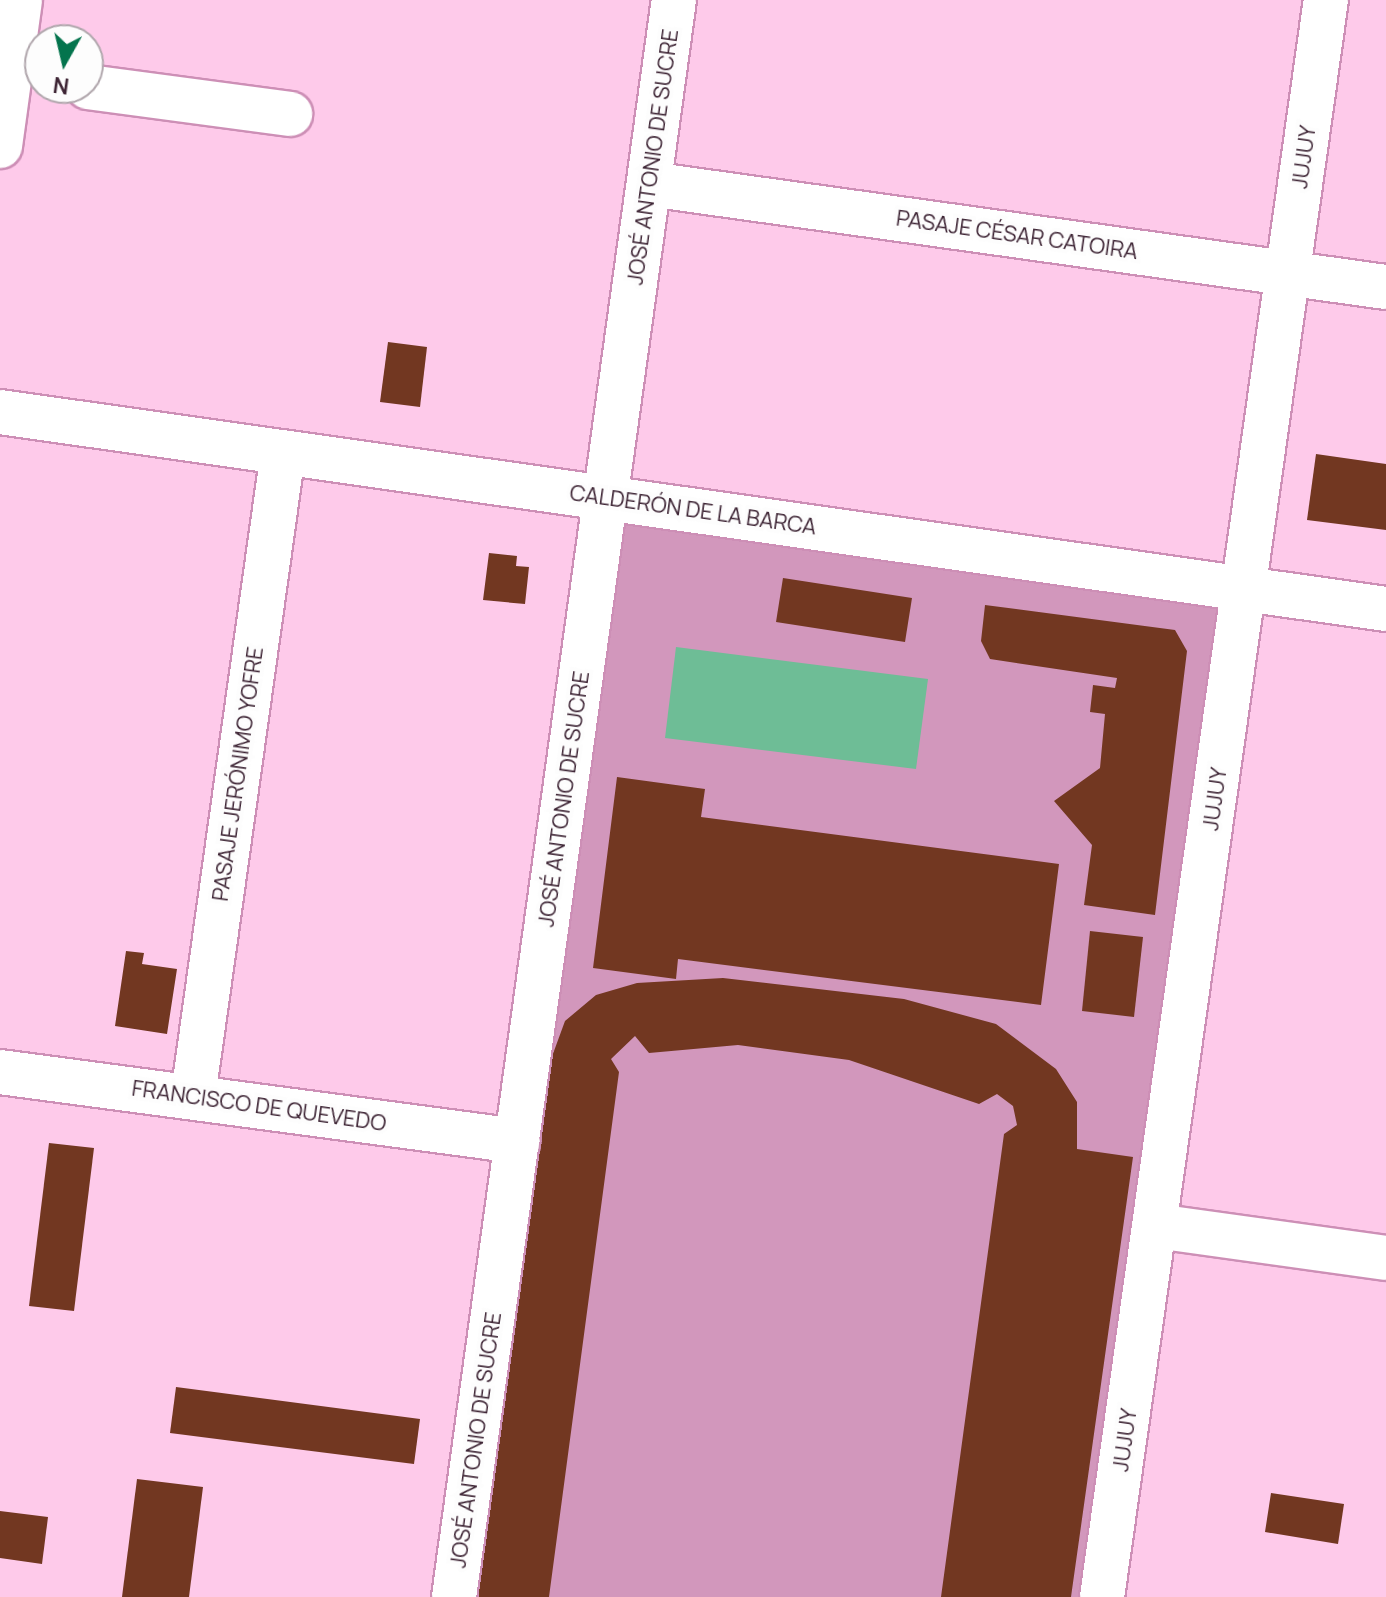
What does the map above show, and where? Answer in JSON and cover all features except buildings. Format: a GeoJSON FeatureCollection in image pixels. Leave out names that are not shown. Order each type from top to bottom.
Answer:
{"type":"FeatureCollection","features":[{"type":"Feature","properties":{"kind":"street"},"geometry":{"type":"LineString","coordinates":[[20,0],[24,62]]}},
{"type":"Feature","properties":{"kind":"street","name":"JOSÉ ANTONIO DE SUCRE"},"geometry":{"type":"LineString","coordinates":[[454,1597],[674,0]]}},
{"type":"Feature","properties":{"kind":"street","name":"JUJUY"},"geometry":{"type":"LineString","coordinates":[[1102,1597],[1326,0]]}},
{"type":"Feature","properties":{"kind":"street"},"geometry":{"type":"LineString","coordinates":[[0,146],[24,81]]}},
{"type":"Feature","properties":{"kind":"street"},"geometry":{"type":"LineString","coordinates":[[104,89],[290,114]]}},
{"type":"Feature","properties":{"kind":"street","name":"PASAJE CÉSAR CATOIRA"},"geometry":{"type":"LineString","coordinates":[[649,184],[1386,287]]}},
{"type":"Feature","properties":{"kind":"street","name":"CALDERÓN DE LA BARCA"},"geometry":{"type":"LineString","coordinates":[[0,412],[1386,609]]}},
{"type":"Feature","properties":{"kind":"street","name":"PASAJE JERÓNIMO YOFRE"},"geometry":{"type":"LineString","coordinates":[[193,1096],[283,452]]}},
{"type":"Feature","properties":{"kind":"street","name":"FRANCISCO DE QUEVEDO"},"geometry":{"type":"LineString","coordinates":[[0,1072],[517,1141]]}},
{"type":"Feature","properties":{"kind":"street"},"geometry":{"type":"LineString","coordinates":[[1156,1226],[1386,1258]]}},
{"type":"Feature","properties":{"kind":"shaded area"},"geometry":{"type":"Polygon","coordinates":[[[606,498],[1244,589],[1102,1597],[454,1597],[606,498]]]}},
{"type":"Feature","properties":{"kind":"shaded area"},"geometry":{"type":"Polygon","coordinates":[[[676,647],[928,679],[916,769],[665,738],[676,647]]]}}]}
